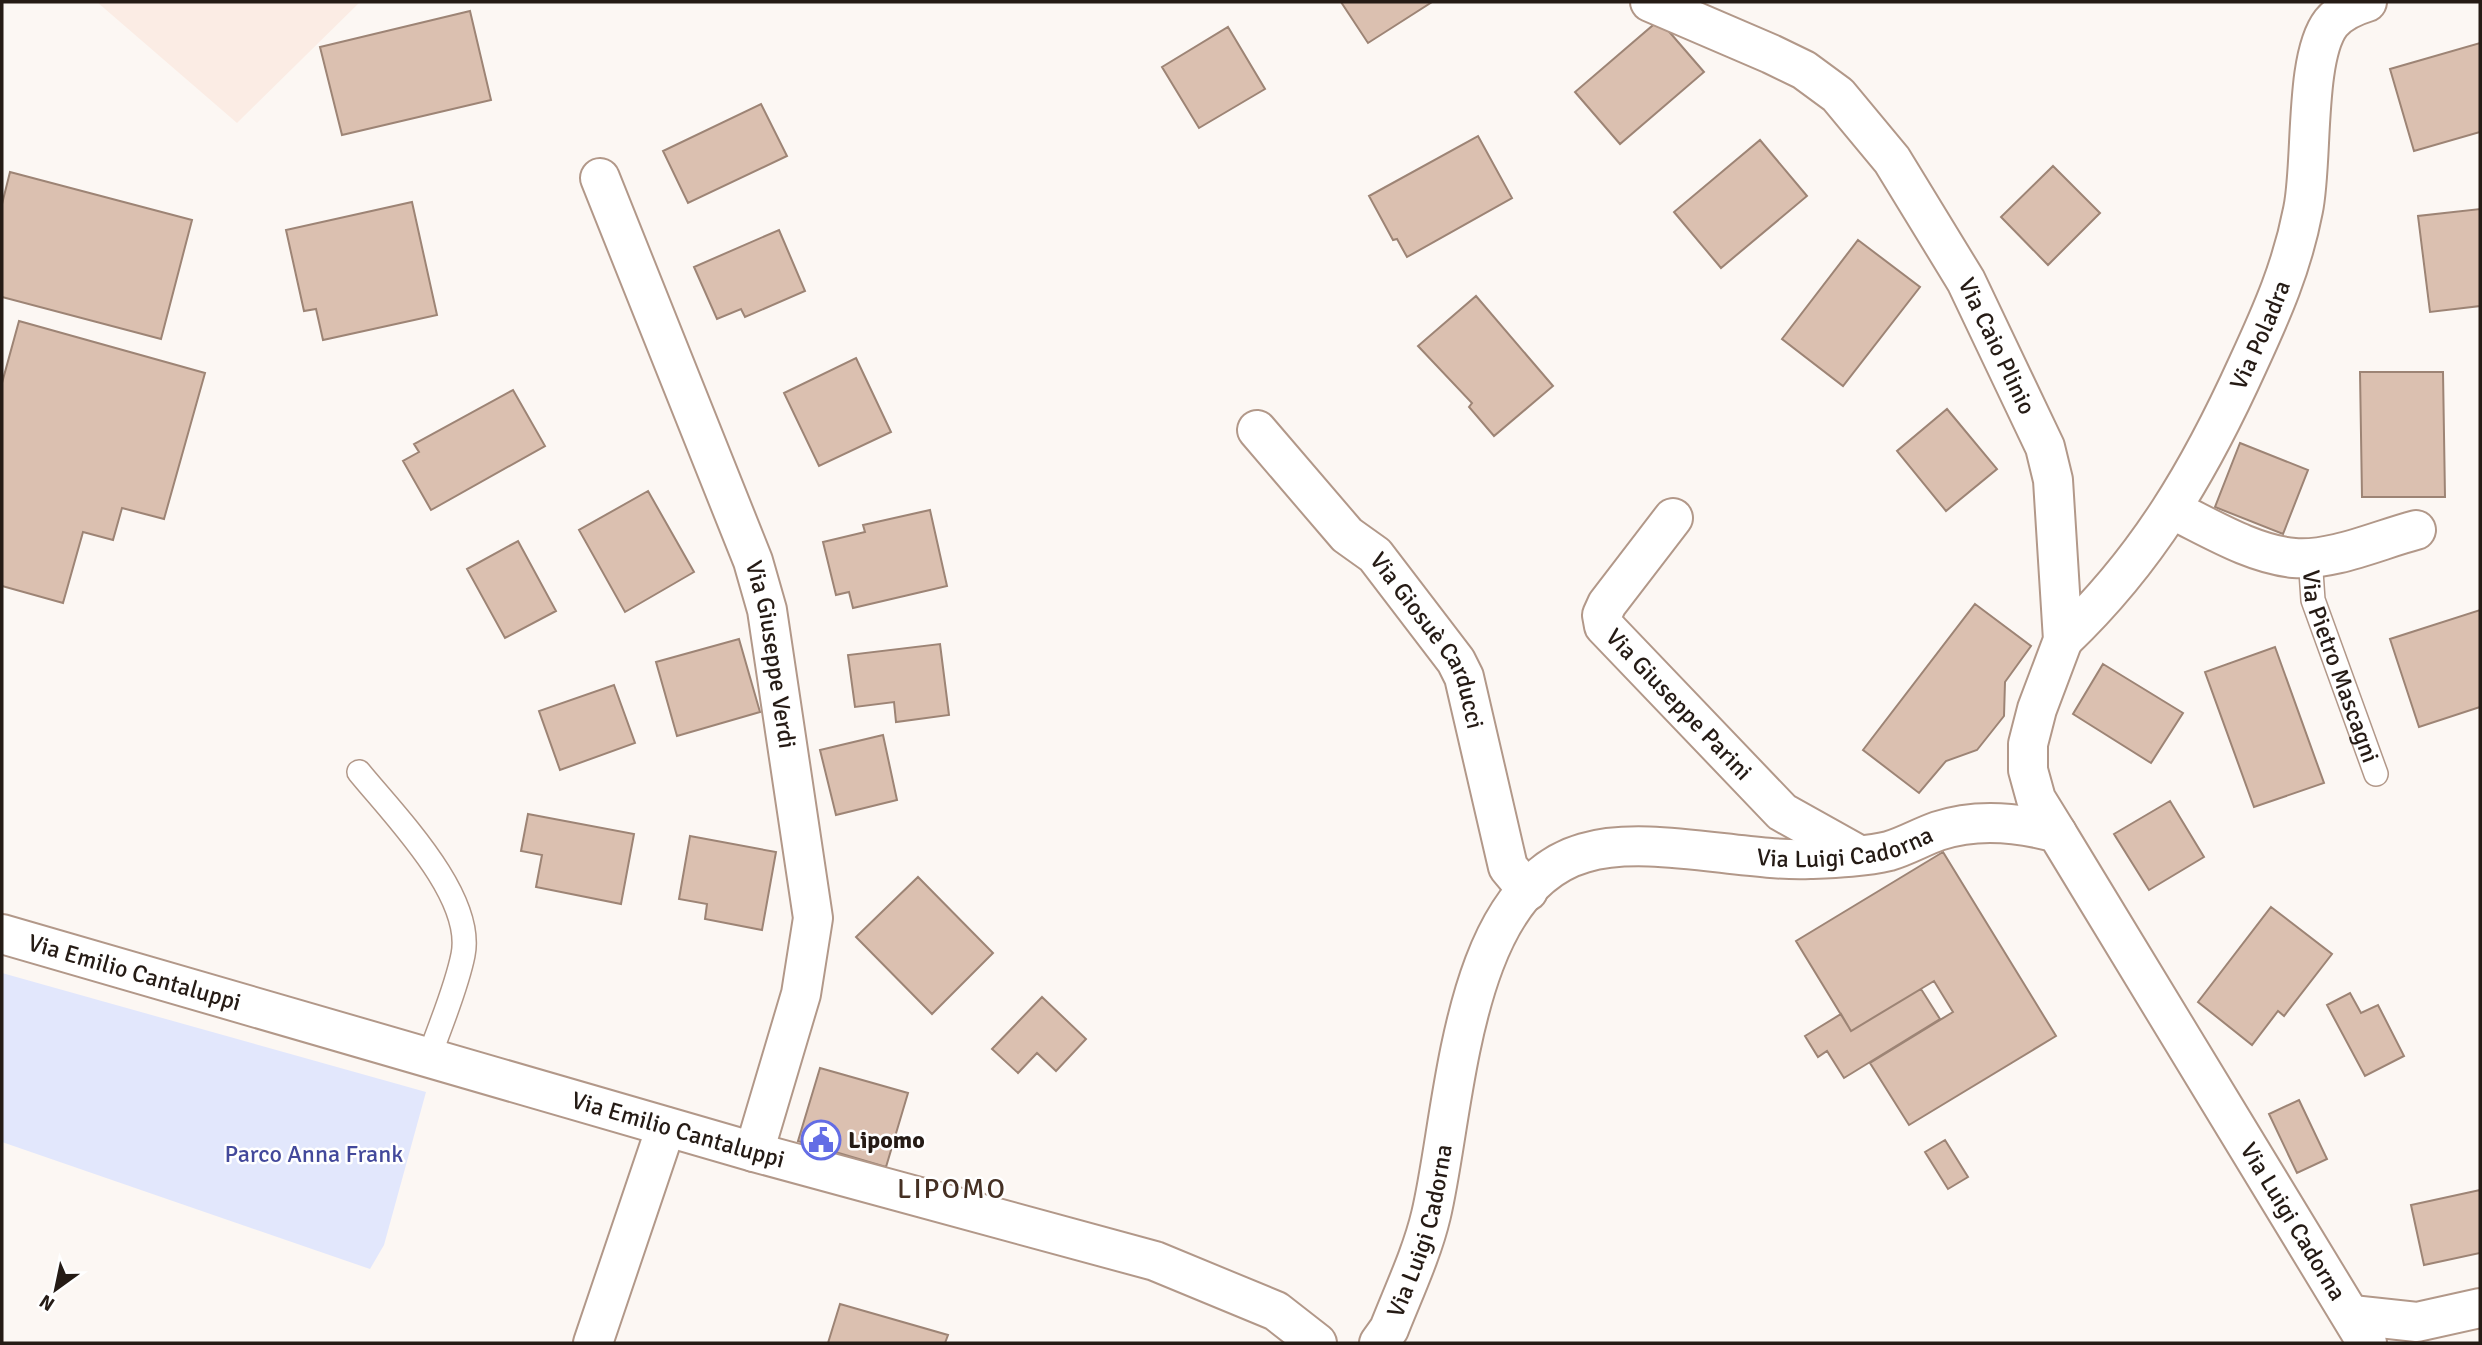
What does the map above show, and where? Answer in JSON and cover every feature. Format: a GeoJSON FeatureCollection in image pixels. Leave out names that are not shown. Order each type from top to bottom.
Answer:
{"type":"FeatureCollection","features":[{"type":"Feature","properties":{"kind":"street","name":"Via Caio Plinio"},"geometry":{"type":"LineString","coordinates":[[1650,2],[1804,70],[1838,95],[1865,124],[1918,199],[1966,281],[2045,447],[2055,505],[2063,640],[2037,709],[2028,744],[2028,770],[2036,799],[2057,833]]}},
{"type":"Feature","properties":{"kind":"street","name":"Via Poladra"},"geometry":{"type":"LineString","coordinates":[[2063,640],[2119,584],[2173,510],[2226,414],[2294,258],[2305,203],[2319,47],[2331,11],[2367,2]]}},
{"type":"Feature","properties":{"kind":"street","name":"Via Giuseppe Verdi"},"geometry":{"type":"LineString","coordinates":[[600,178],[753,561],[767,610],[813,918],[801,994],[754,1152]]}},
{"type":"Feature","properties":{"kind":"street","name":"Via Giosuè Carducci"},"geometry":{"type":"LineString","coordinates":[[1257,430],[1347,535],[1376,555],[1456,661],[1464,677],[1508,867],[1528,891]]}},
{"type":"Feature","properties":{"kind":"street","name":"Via Pietro Mascagni"},"geometry":{"type":"LineString","coordinates":[[2173,510],[2254,546],[2293,558],[2310,557],[2416,530]]}},
{"type":"Feature","properties":{"kind":"street","name":"Via Giuseppe Parini"},"geometry":{"type":"LineString","coordinates":[[1673,518],[1607,604],[1602,615],[1604,626],[1782,812],[1859,855]]}},
{"type":"Feature","properties":{"kind":"street","name":"Via Luigi Cadorna"},"geometry":{"type":"LineString","coordinates":[[1379,1343],[1389,1329],[1431,1216],[1459,1057],[1476,988],[1492,943],[1514,905],[1550,867],[1584,853],[1621,847],[1807,859],[1859,855],[1889,851],[1938,831],[1982,823],[2022,825],[2057,833],[2359,1329]]}},
{"type":"Feature","properties":{"kind":"street","name":"Via Emilio Cantaluppi"},"geometry":{"type":"LineString","coordinates":[[2,934],[754,1152],[1155,1261],[1276,1311],[1317,1343]]}},
{"type":"Feature","properties":{"kind":"street"},"geometry":{"type":"LineString","coordinates":[[593,1343],[666,1127]]}},
{"type":"Feature","properties":{"kind":"street"},"geometry":{"type":"LineString","coordinates":[[2359,1329],[2407,1333],[2480,1308]]}},
{"type":"Feature","properties":{"kind":"lane","name":"Via Pietro Mascagni"},"geometry":{"type":"LineString","coordinates":[[2310,557],[2313,600],[2376,774]]}},
{"type":"Feature","properties":{"kind":"lane"},"geometry":{"type":"LineString","coordinates":[[359,772],[409,833],[440,877],[464,930],[463,955],[429,1058]]}},
{"type":"Feature","properties":{"kind":"shaded area"},"geometry":{"type":"Polygon","coordinates":[[[97,2],[360,2],[237,123],[97,2]]]}},
{"type":"Feature","properties":{"kind":"green space","name":"Parco Anna Frank"},"geometry":{"type":"Polygon","coordinates":[[[2,973],[426,1092],[384,1245],[370,1269],[2,1142],[2,973]]]}},
{"type":"Feature","properties":{"kind":"building"},"geometry":{"type":"Polygon","coordinates":[[[1341,2],[1432,2],[1368,43],[1341,2]]]}},
{"type":"Feature","properties":{"kind":"building"},"geometry":{"type":"Polygon","coordinates":[[[470,11],[491,100],[342,135],[320,47],[470,11]]]}},
{"type":"Feature","properties":{"kind":"building"},"geometry":{"type":"Polygon","coordinates":[[[1659,20],[1704,72],[1620,144],[1575,92],[1659,20]]]}},
{"type":"Feature","properties":{"kind":"building"},"geometry":{"type":"Polygon","coordinates":[[[1228,27],[1265,89],[1199,128],[1162,67],[1228,27]]]}},
{"type":"Feature","properties":{"kind":"building"},"geometry":{"type":"Polygon","coordinates":[[[2480,43],[2480,132],[2414,151],[2390,69],[2480,43]]]}},
{"type":"Feature","properties":{"kind":"building"},"geometry":{"type":"Polygon","coordinates":[[[761,104],[787,156],[688,203],[663,151],[761,104]]]}},
{"type":"Feature","properties":{"kind":"building"},"geometry":{"type":"Polygon","coordinates":[[[1478,136],[1512,198],[1407,257],[1397,239],[1393,240],[1369,196],[1478,136]]]}},
{"type":"Feature","properties":{"kind":"building"},"geometry":{"type":"Polygon","coordinates":[[[1760,140],[1807,196],[1721,268],[1674,212],[1760,140]]]}},
{"type":"Feature","properties":{"kind":"building"},"geometry":{"type":"Polygon","coordinates":[[[2053,166],[2100,213],[2048,265],[2001,217],[2053,166]]]}},
{"type":"Feature","properties":{"kind":"building"},"geometry":{"type":"Polygon","coordinates":[[[10,172],[192,220],[161,339],[2,297],[2,204],[10,172]]]}},
{"type":"Feature","properties":{"kind":"building"},"geometry":{"type":"Polygon","coordinates":[[[412,202],[437,315],[323,340],[316,309],[304,311],[286,230],[412,202]]]}},
{"type":"Feature","properties":{"kind":"building"},"geometry":{"type":"Polygon","coordinates":[[[2480,209],[2480,306],[2430,312],[2418,216],[2480,209]]]}},
{"type":"Feature","properties":{"kind":"building"},"geometry":{"type":"Polygon","coordinates":[[[779,230],[805,291],[745,317],[741,309],[717,319],[694,267],[779,230]]]}},
{"type":"Feature","properties":{"kind":"building"},"geometry":{"type":"Polygon","coordinates":[[[1858,240],[1920,287],[1843,386],[1782,339],[1858,240]]]}},
{"type":"Feature","properties":{"kind":"building"},"geometry":{"type":"Polygon","coordinates":[[[1476,296],[1553,386],[1494,436],[1469,407],[1472,403],[1418,346],[1476,296]]]}},
{"type":"Feature","properties":{"kind":"building"},"geometry":{"type":"Polygon","coordinates":[[[19,321],[205,373],[164,519],[122,508],[113,540],[83,532],[63,603],[2,586],[2,383],[19,321]]]}},
{"type":"Feature","properties":{"kind":"building"},"geometry":{"type":"Polygon","coordinates":[[[856,358],[891,432],[819,466],[784,393],[856,358]]]}},
{"type":"Feature","properties":{"kind":"building"},"geometry":{"type":"Polygon","coordinates":[[[2360,372],[2443,372],[2445,497],[2362,497],[2360,372]]]}},
{"type":"Feature","properties":{"kind":"building"},"geometry":{"type":"Polygon","coordinates":[[[513,390],[545,446],[431,510],[403,461],[419,452],[414,444],[513,390]]]}},
{"type":"Feature","properties":{"kind":"building"},"geometry":{"type":"Polygon","coordinates":[[[1947,409],[1997,469],[1946,511],[1897,451],[1947,409]]]}},
{"type":"Feature","properties":{"kind":"building"},"geometry":{"type":"Polygon","coordinates":[[[2240,443],[2308,470],[2283,534],[2215,507],[2240,443]]]}},
{"type":"Feature","properties":{"kind":"building"},"geometry":{"type":"Polygon","coordinates":[[[648,491],[694,572],[625,612],[579,530],[648,491]]]}},
{"type":"Feature","properties":{"kind":"building"},"geometry":{"type":"Polygon","coordinates":[[[930,510],[947,586],[853,608],[849,592],[836,595],[823,542],[865,532],[863,525],[930,510]]]}},
{"type":"Feature","properties":{"kind":"building"},"geometry":{"type":"Polygon","coordinates":[[[518,541],[556,611],[505,638],[467,569],[518,541]]]}},
{"type":"Feature","properties":{"kind":"building"},"geometry":{"type":"Polygon","coordinates":[[[1975,604],[2031,646],[2005,682],[2004,716],[1977,750],[1946,761],[1919,793],[1863,750],[1975,604]]]}},
{"type":"Feature","properties":{"kind":"building"},"geometry":{"type":"Polygon","coordinates":[[[2480,610],[2480,707],[2419,727],[2390,639],[2480,610]]]}},
{"type":"Feature","properties":{"kind":"building"},"geometry":{"type":"Polygon","coordinates":[[[739,639],[760,712],[677,736],[656,662],[739,639]]]}},
{"type":"Feature","properties":{"kind":"building"},"geometry":{"type":"Polygon","coordinates":[[[940,644],[949,715],[896,722],[894,702],[855,707],[848,655],[940,644]]]}},
{"type":"Feature","properties":{"kind":"building"},"geometry":{"type":"Polygon","coordinates":[[[2275,647],[2324,783],[2254,807],[2205,672],[2275,647]]]}},
{"type":"Feature","properties":{"kind":"building"},"geometry":{"type":"Polygon","coordinates":[[[2103,664],[2183,713],[2151,763],[2073,714],[2103,664]]]}},
{"type":"Feature","properties":{"kind":"building"},"geometry":{"type":"Polygon","coordinates":[[[614,685],[635,743],[560,770],[539,711],[614,685]]]}},
{"type":"Feature","properties":{"kind":"building"},"geometry":{"type":"Polygon","coordinates":[[[883,735],[897,800],[836,815],[820,750],[883,735]]]}},
{"type":"Feature","properties":{"kind":"building"},"geometry":{"type":"Polygon","coordinates":[[[2170,801],[2204,857],[2149,890],[2114,834],[2170,801]]]}},
{"type":"Feature","properties":{"kind":"building"},"geometry":{"type":"Polygon","coordinates":[[[528,814],[634,834],[621,904],[536,887],[542,855],[521,851],[528,814]]]}},
{"type":"Feature","properties":{"kind":"building"},"geometry":{"type":"Polygon","coordinates":[[[690,836],[776,852],[762,930],[705,919],[707,904],[679,899],[690,836]]]}},
{"type":"Feature","properties":{"kind":"building"},"geometry":{"type":"Polygon","coordinates":[[[1943,852],[2056,1036],[1909,1125],[1870,1063],[1953,1012],[1934,981],[1851,1031],[1796,941],[1943,852]]]}},
{"type":"Feature","properties":{"kind":"building"},"geometry":{"type":"Polygon","coordinates":[[[918,877],[993,953],[932,1014],[856,937],[918,877]]]}},
{"type":"Feature","properties":{"kind":"building"},"geometry":{"type":"Polygon","coordinates":[[[2271,907],[2332,954],[2284,1016],[2278,1011],[2252,1045],[2198,1002],[2271,907]]]}},
{"type":"Feature","properties":{"kind":"building"},"geometry":{"type":"Polygon","coordinates":[[[1921,989],[1940,1019],[1844,1078],[1827,1051],[1818,1057],[1805,1036],[1841,1014],[1851,1031],[1921,989]]]}},
{"type":"Feature","properties":{"kind":"building"},"geometry":{"type":"Polygon","coordinates":[[[2350,993],[2361,1013],[2378,1005],[2404,1056],[2365,1076],[2327,1005],[2350,993]]]}},
{"type":"Feature","properties":{"kind":"building"},"geometry":{"type":"Polygon","coordinates":[[[1042,997],[1086,1039],[1056,1071],[1037,1053],[1018,1073],[992,1049],[1042,997]]]}},
{"type":"Feature","properties":{"kind":"building"},"geometry":{"type":"Polygon","coordinates":[[[820,1068],[908,1093],[886,1167],[798,1141],[820,1068]]]}},
{"type":"Feature","properties":{"kind":"building"},"geometry":{"type":"Polygon","coordinates":[[[2299,1100],[2327,1159],[2297,1173],[2269,1114],[2299,1100]]]}},
{"type":"Feature","properties":{"kind":"building"},"geometry":{"type":"Polygon","coordinates":[[[1945,1140],[1968,1177],[1948,1189],[1925,1152],[1945,1140]]]}},
{"type":"Feature","properties":{"kind":"building"},"geometry":{"type":"Polygon","coordinates":[[[2480,1190],[2480,1253],[2424,1265],[2411,1205],[2480,1190]]]}},
{"type":"Feature","properties":{"kind":"building"},"geometry":{"type":"Polygon","coordinates":[[[840,1304],[948,1335],[945,1343],[828,1343],[840,1304]]]}},
{"type":"Feature","properties":{"kind":"place","name":"Lipomo"},"geometry":{"type":"Point","coordinates":[821,1140]}},
{"type":"Feature","properties":{"kind":"district","name":"LIPOMO"},"geometry":{"type":"Point","coordinates":[952,1188]}}]}
